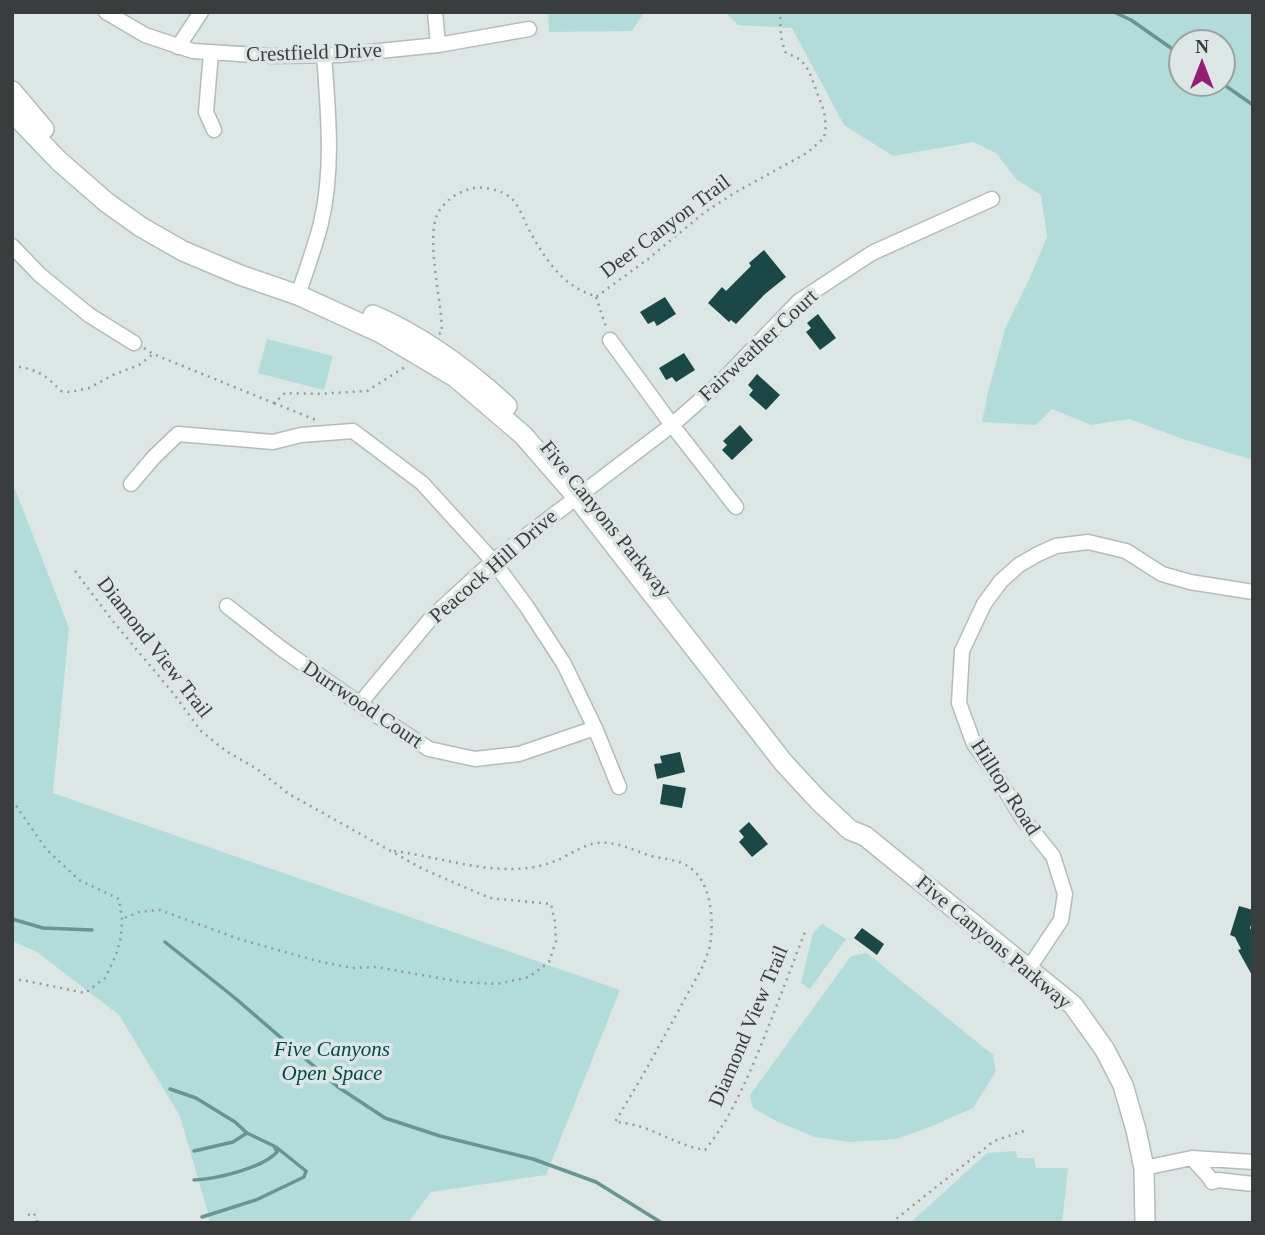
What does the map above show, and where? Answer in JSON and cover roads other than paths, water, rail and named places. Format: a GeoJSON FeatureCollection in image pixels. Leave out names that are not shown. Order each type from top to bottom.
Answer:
{"type":"FeatureCollection","features":[{"type":"Feature","properties":{"kind":"main road","name":"Five Canyons Parkway"},"geometry":{"type":"LineString","coordinates":[[12,91],[17,115],[59,161],[141,228],[184,251],[240,275],[300,291],[378,317],[421,348],[486,386],[533,429],[798,760],[859,822],[865,836],[1073,1005],[1105,1050],[1123,1085],[1144,1168],[1145,1223]]}},
{"type":"Feature","properties":{"kind":"street","name":"Crestfield Drive"},"geometry":{"type":"LineString","coordinates":[[106,12],[145,35],[193,51],[274,56],[324,55],[439,45],[529,29]]}},
{"type":"Feature","properties":{"kind":"street"},"geometry":{"type":"LineString","coordinates":[[178,47],[201,12]]}},
{"type":"Feature","properties":{"kind":"street"},"geometry":{"type":"LineString","coordinates":[[435,12],[439,45]]}},
{"type":"Feature","properties":{"kind":"street"},"geometry":{"type":"LineString","coordinates":[[211,53],[206,112],[214,130]]}},
{"type":"Feature","properties":{"kind":"street"},"geometry":{"type":"LineString","coordinates":[[300,291],[321,222],[328,171],[324,55]]}},
{"type":"Feature","properties":{"kind":"street","name":"Fairweather Court"},"geometry":{"type":"LineString","coordinates":[[581,492],[672,425],[720,382],[799,301],[872,253],[992,199]]}},
{"type":"Feature","properties":{"kind":"street"},"geometry":{"type":"LineString","coordinates":[[12,246],[40,275],[89,316],[134,343]]}},
{"type":"Feature","properties":{"kind":"street"},"geometry":{"type":"LineString","coordinates":[[610,340],[736,507]]}},
{"type":"Feature","properties":{"kind":"street"},"geometry":{"type":"LineString","coordinates":[[131,484],[178,435],[273,442],[301,435],[352,431],[422,482],[493,561],[564,664],[595,728],[618,787]]}},
{"type":"Feature","properties":{"kind":"street","name":"Peacock Hill Drive"},"geometry":{"type":"LineString","coordinates":[[361,705],[432,617],[493,561],[581,492]]}},
{"type":"Feature","properties":{"kind":"street","name":"Hilltop Road"},"geometry":{"type":"LineString","coordinates":[[1029,968],[1061,920],[1065,894],[1053,856],[1023,819],[974,744],[959,702],[962,651],[984,604],[1001,581],[1019,565],[1056,546],[1088,542],[1126,551],[1162,574],[1190,582],[1253,592]]}},
{"type":"Feature","properties":{"kind":"street","name":"Durrwood Court"},"geometry":{"type":"LineString","coordinates":[[227,606],[361,705],[429,749],[475,759],[519,754],[595,728]]}},
{"type":"Feature","properties":{"kind":"street"},"geometry":{"type":"LineString","coordinates":[[1144,1168],[1192,1158],[1253,1162]]}},
{"type":"Feature","properties":{"kind":"street"},"geometry":{"type":"LineString","coordinates":[[1192,1158],[1212,1182],[1218,1180],[1253,1184]]}},
{"type":"Feature","properties":{"kind":"waterway"},"geometry":{"type":"LineString","coordinates":[[1114,12],[1131,20],[1167,45]]}},
{"type":"Feature","properties":{"kind":"waterway"},"geometry":{"type":"LineString","coordinates":[[1237,94],[1253,105]]}},
{"type":"Feature","properties":{"kind":"waterway"},"geometry":{"type":"LineString","coordinates":[[12,919],[43,928],[92,930]]}},
{"type":"Feature","properties":{"kind":"waterway"},"geometry":{"type":"LineString","coordinates":[[165,942],[338,1087],[385,1118],[440,1136],[533,1159],[596,1182],[662,1223]]}},
{"type":"Feature","properties":{"kind":"waterway"},"geometry":{"type":"LineString","coordinates":[[170,1089],[196,1098],[235,1122],[247,1133]]}},
{"type":"Feature","properties":{"kind":"waterway"},"geometry":{"type":"LineString","coordinates":[[194,1151],[233,1142],[247,1133],[274,1146],[277,1152],[250,1168],[194,1180]]}},
{"type":"Feature","properties":{"kind":"waterway"},"geometry":{"type":"LineString","coordinates":[[202,1217],[256,1200],[304,1177],[306,1171],[276,1147]]}},
{"type":"Feature","properties":{"kind":"park label","name":"Five Canyons Open Space"},"geometry":{"type":"Point","coordinates":[332,1061]}}]}
